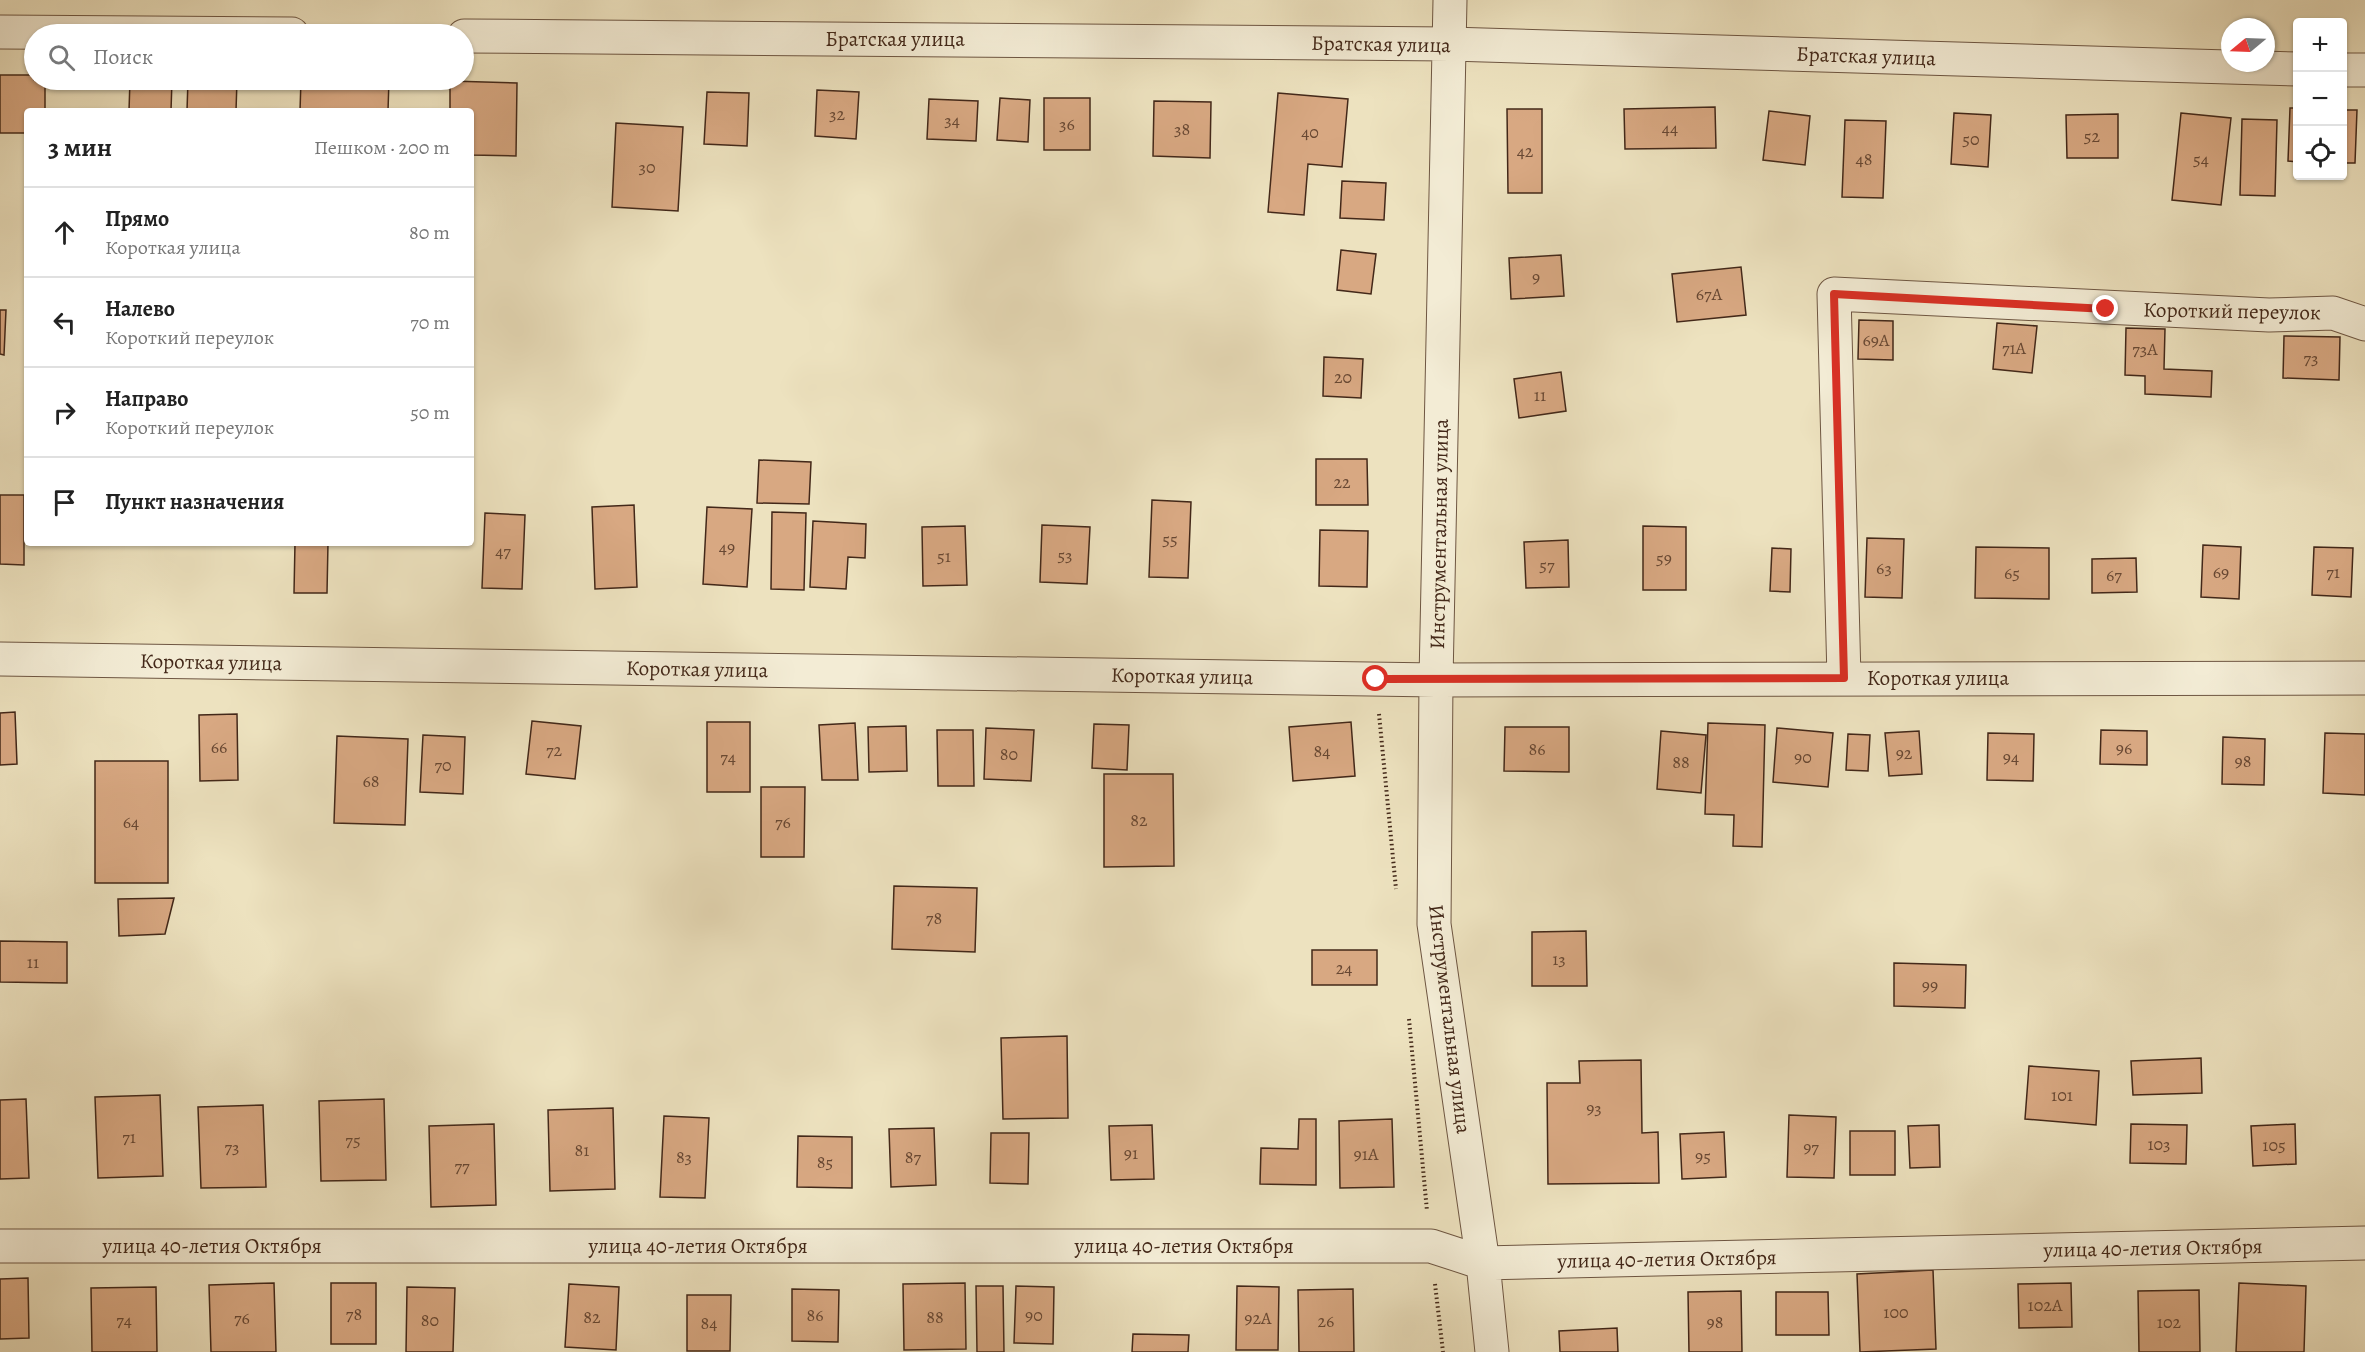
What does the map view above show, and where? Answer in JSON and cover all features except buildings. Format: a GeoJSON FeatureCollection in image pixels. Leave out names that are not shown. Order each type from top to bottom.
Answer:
{"type":"FeatureCollection","features":[{"type":"Feature","properties":{"kind":"street","name":"Инструментальная улица"},"geometry":{"type":"LineString","coordinates":[[1450,0],[1436,680],[1434,924],[1483,1263],[1492,1352]]}},
{"type":"Feature","properties":{"kind":"street"},"geometry":{"type":"LineString","coordinates":[[0,32],[24,32]]}},
{"type":"Feature","properties":{"kind":"street","name":"Братская улица"},"geometry":{"type":"LineString","coordinates":[[474,36],[1450,44],[2293,69]]}},
{"type":"Feature","properties":{"kind":"street"},"geometry":{"type":"LineString","coordinates":[[2347,70],[2365,70]]}},
{"type":"Feature","properties":{"kind":"street","name":"Короткий переулок"},"geometry":{"type":"LineString","coordinates":[[1844,678],[1834,294],[2269,315],[2333,313],[2365,324]]}},
{"type":"Feature","properties":{"kind":"street","name":"Короткая улица"},"geometry":{"type":"LineString","coordinates":[[0,658],[1436,680],[2365,678]]}},
{"type":"Feature","properties":{"kind":"street","name":"улица 40-летия Октября"},"geometry":{"type":"LineString","coordinates":[[0,1246],[1431,1246],[1483,1263],[2365,1243]]}},
{"type":"Feature","properties":{"kind":"route"},"geometry":{"type":"LineString","coordinates":[[1376,679],[1844,678],[1834,294],[2106,309]]}}]}
